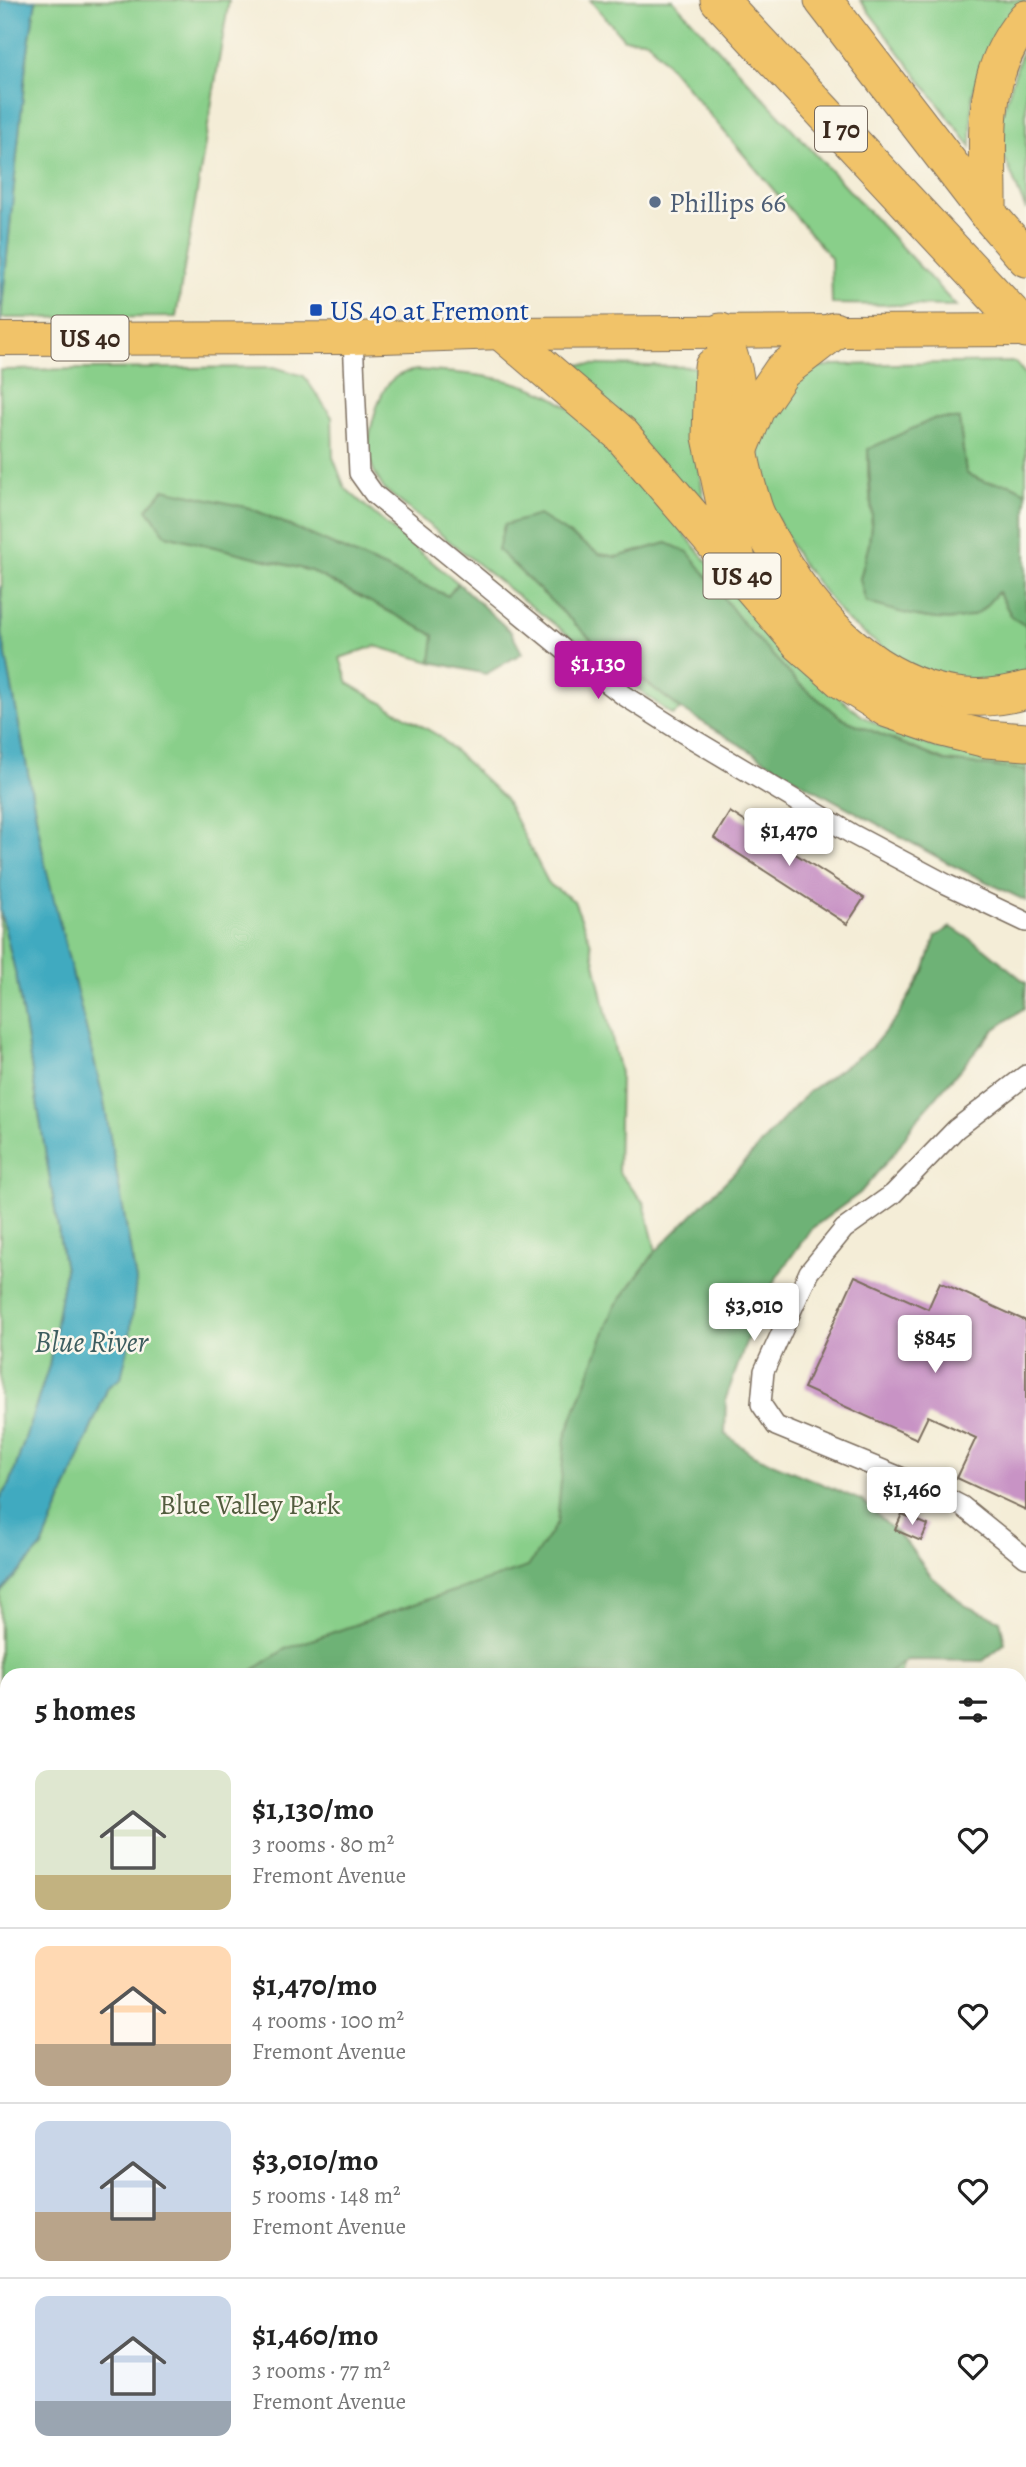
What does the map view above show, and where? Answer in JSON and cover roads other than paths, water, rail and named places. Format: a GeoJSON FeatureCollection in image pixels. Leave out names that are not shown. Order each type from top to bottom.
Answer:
{"type":"FeatureCollection","features":[{"type":"Feature","properties":{"kind":"highway","name":"I 70"},"geometry":{"type":"LineString","coordinates":[[719,0],[963,259],[1026,330]]}},
{"type":"Feature","properties":{"kind":"highway","name":"I 70"},"geometry":{"type":"LineString","coordinates":[[823,0],[988,214],[1026,258]]}},
{"type":"Feature","properties":{"kind":"highway"},"geometry":{"type":"LineString","coordinates":[[988,214],[989,106],[994,76],[1012,35],[1026,19]]}},
{"type":"Feature","properties":{"kind":"highway"},"geometry":{"type":"LineString","coordinates":[[739,450],[755,409],[782,371],[834,331]]}},
{"type":"Feature","properties":{"kind":"highway"},"geometry":{"type":"LineString","coordinates":[[721,332],[734,373],[739,450],[755,512],[787,572],[827,625],[864,658],[914,686],[961,696],[1003,697],[1026,690]]}},
{"type":"Feature","properties":{"kind":"highway"},"geometry":{"type":"LineString","coordinates":[[721,332],[712,372],[711,437],[739,572]]}},
{"type":"Feature","properties":{"kind":"highway","name":"US 40"},"geometry":{"type":"LineString","coordinates":[[503,333],[620,433],[800,643],[842,680],[888,709],[943,728],[987,738],[1026,742]]}},
{"type":"Feature","properties":{"kind":"main road","name":"US 40"},"geometry":{"type":"LineString","coordinates":[[0,339],[1026,330]]}},
{"type":"Feature","properties":{"kind":"street"},"geometry":{"type":"LineString","coordinates":[[353,338],[359,473],[374,494],[563,649],[633,701],[852,834],[946,884],[1026,922]]}},
{"type":"Feature","properties":{"kind":"street"},"geometry":{"type":"LineString","coordinates":[[1026,1075],[956,1129],[893,1194],[844,1229],[808,1272],[764,1371],[761,1404],[776,1426],[928,1488],[962,1506],[1026,1558]]}},
{"type":"Feature","properties":{"kind":"water"},"geometry":{"type":"Polygon","coordinates":[[[0,0],[36,0],[26,64],[0,328],[0,0]]]}},
{"type":"Feature","properties":{"kind":"water","name":"Blue River"},"geometry":{"type":"Polygon","coordinates":[[[0,586],[2,634],[45,864],[103,1097],[136,1281],[129,1344],[121,1378],[108,1387],[42,1547],[0,1593],[0,1499],[10,1484],[49,1366],[65,1270],[16,975],[0,910],[0,586]]]}},
{"type":"Feature","properties":{"kind":"place","name":"Phillips 66"},"geometry":{"type":"Point","coordinates":[655,202]}},
{"type":"Feature","properties":{"kind":"place","name":"US 40 at Fremont"},"geometry":{"type":"Point","coordinates":[316,310]}},
{"type":"Feature","properties":{"kind":"park label","name":"Blue Valley Park"},"geometry":{"type":"Point","coordinates":[250,1504]}}]}
